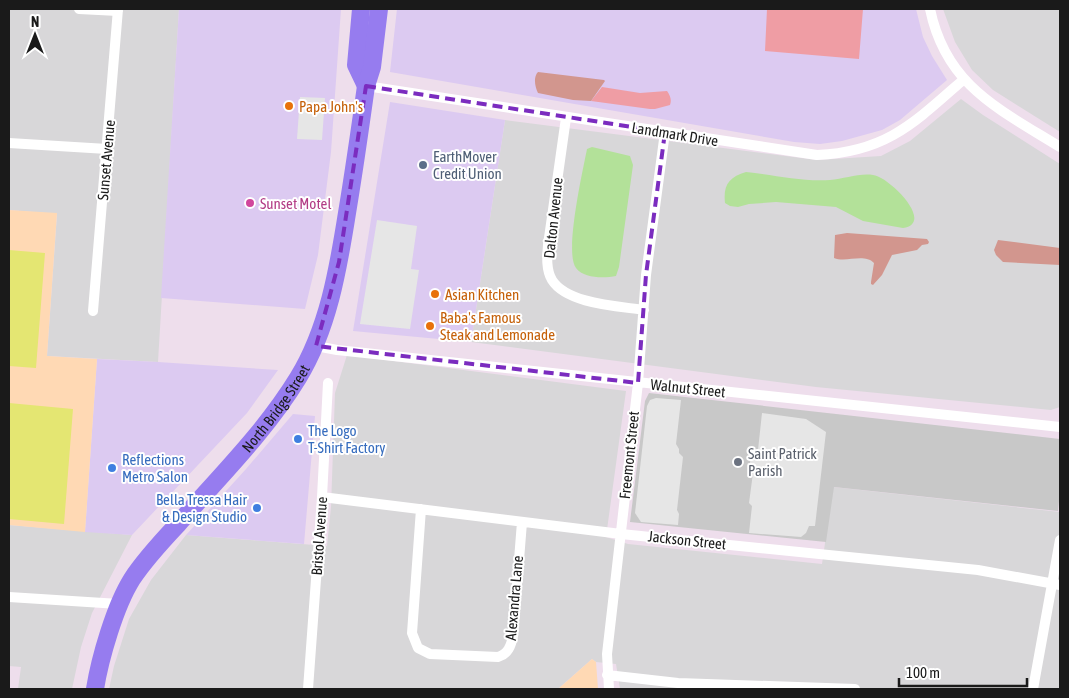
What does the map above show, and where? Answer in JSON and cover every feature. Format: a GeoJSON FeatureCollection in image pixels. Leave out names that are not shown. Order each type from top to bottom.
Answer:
{"type":"FeatureCollection","features":[{"type":"Feature","properties":{"kind":"highway"},"geometry":{"type":"LineString","coordinates":[[361,9],[356,65],[366,86]]}},
{"type":"Feature","properties":{"kind":"highway","name":"North Bridge Street"},"geometry":{"type":"LineString","coordinates":[[94,689],[98,669],[119,604],[132,579],[157,547],[276,413],[316,346],[339,262],[366,86],[372,66],[379,9]]}},
{"type":"Feature","properties":{"kind":"street"},"geometry":{"type":"LineString","coordinates":[[79,9],[118,10]]}},
{"type":"Feature","properties":{"kind":"street"},"geometry":{"type":"LineString","coordinates":[[930,9],[943,49],[963,80],[992,105],[1060,147]]}},
{"type":"Feature","properties":{"kind":"street","name":"Sunset Avenue"},"geometry":{"type":"LineString","coordinates":[[93,311],[118,10]]}},
{"type":"Feature","properties":{"kind":"street","name":"Landmark Drive"},"geometry":{"type":"LineString","coordinates":[[366,86],[817,155],[848,152],[872,146],[894,136],[914,122],[963,80]]}},
{"type":"Feature","properties":{"kind":"street","name":"Dalton Avenue"},"geometry":{"type":"LineString","coordinates":[[566,118],[548,245],[547,262],[552,280],[566,292],[582,301],[644,310]]}},
{"type":"Feature","properties":{"kind":"street","name":"Freemont Street"},"geometry":{"type":"LineString","coordinates":[[609,689],[607,654],[638,383],[646,267],[665,132]]}},
{"type":"Feature","properties":{"kind":"street"},"geometry":{"type":"LineString","coordinates":[[9,143],[107,149]]}},
{"type":"Feature","properties":{"kind":"street","name":"Walnut Street"},"geometry":{"type":"LineString","coordinates":[[316,346],[337,350],[638,383],[1060,427]]}},
{"type":"Feature","properties":{"kind":"street","name":"Bristol Avenue"},"geometry":{"type":"LineString","coordinates":[[308,689],[328,384]]}},
{"type":"Feature","properties":{"kind":"street","name":"Jackson Street"},"geometry":{"type":"LineString","coordinates":[[322,497],[621,534],[978,570],[1056,584]]}},
{"type":"Feature","properties":{"kind":"street","name":"Alexandra Lane"},"geometry":{"type":"LineString","coordinates":[[421,509],[412,633],[418,648],[430,654],[498,657],[502,656],[509,648],[513,635],[522,522]]}},
{"type":"Feature","properties":{"kind":"street"},"geometry":{"type":"LineString","coordinates":[[1033,689],[1056,584],[1060,540]]}},
{"type":"Feature","properties":{"kind":"street"},"geometry":{"type":"LineString","coordinates":[[9,597],[119,604]]}},
{"type":"Feature","properties":{"kind":"street"},"geometry":{"type":"LineString","coordinates":[[607,675],[678,683],[854,689]]}},
{"type":"Feature","properties":{"kind":"highlighted area"},"geometry":{"type":"Polygon","coordinates":[[[366,86],[665,132],[646,275],[638,383],[316,346],[339,262],[366,86]]]}},
{"type":"Feature","properties":{"kind":"shaded area"},"geometry":{"type":"Polygon","coordinates":[[[9,9],[179,9],[158,362],[47,356],[57,214],[9,210],[9,9]]]}},
{"type":"Feature","properties":{"kind":"shaded area"},"geometry":{"type":"Polygon","coordinates":[[[179,9],[341,9],[331,152],[318,255],[305,309],[161,298],[179,9]]]}},
{"type":"Feature","properties":{"kind":"shaded area"},"geometry":{"type":"Polygon","coordinates":[[[397,9],[916,9],[923,37],[947,80],[900,120],[882,130],[842,141],[820,144],[794,142],[390,72],[397,9]]]}},
{"type":"Feature","properties":{"kind":"shaded area"},"geometry":{"type":"Polygon","coordinates":[[[767,9],[863,9],[859,59],[765,51],[767,9]]]}},
{"type":"Feature","properties":{"kind":"shaded area"},"geometry":{"type":"Polygon","coordinates":[[[943,9],[1060,9],[1060,132],[993,90],[972,70],[955,42],[943,9]]]}},
{"type":"Feature","properties":{"kind":"shaded area"},"geometry":{"type":"Polygon","coordinates":[[[538,72],[605,81],[591,101],[573,100],[538,93],[535,77],[538,72]]]}},
{"type":"Feature","properties":{"kind":"shaded area"},"geometry":{"type":"Polygon","coordinates":[[[602,87],[640,93],[667,91],[671,103],[670,105],[650,109],[591,101],[602,87]]]}},
{"type":"Feature","properties":{"kind":"shaded area"},"geometry":{"type":"Polygon","coordinates":[[[300,97],[325,98],[322,140],[297,139],[300,97]]]}},
{"type":"Feature","properties":{"kind":"shaded area"},"geometry":{"type":"Polygon","coordinates":[[[961,99],[1060,164],[1060,407],[1051,410],[816,387],[471,342],[505,120],[817,160],[881,156],[910,141],[961,99]]]}},
{"type":"Feature","properties":{"kind":"shaded area"},"geometry":{"type":"Polygon","coordinates":[[[390,102],[505,120],[471,342],[353,331],[390,102]]]}},
{"type":"Feature","properties":{"kind":"shaded area"},"geometry":{"type":"Polygon","coordinates":[[[592,147],[630,156],[633,165],[619,267],[616,276],[589,276],[576,268],[573,259],[573,229],[579,192],[587,149],[592,147]]]}},
{"type":"Feature","properties":{"kind":"shaded area"},"geometry":{"type":"Polygon","coordinates":[[[746,172],[820,180],[873,175],[880,177],[898,191],[912,209],[914,218],[912,224],[903,228],[863,221],[836,207],[776,202],[749,204],[738,207],[730,206],[725,203],[726,187],[735,176],[746,172]]]}},
{"type":"Feature","properties":{"kind":"shaded area"},"geometry":{"type":"Polygon","coordinates":[[[9,210],[57,213],[47,356],[97,359],[85,532],[9,525],[9,210]]]}},
{"type":"Feature","properties":{"kind":"shaded area"},"geometry":{"type":"Polygon","coordinates":[[[377,220],[417,226],[411,269],[419,270],[410,329],[360,324],[377,220]]]}},
{"type":"Feature","properties":{"kind":"shaded area"},"geometry":{"type":"Polygon","coordinates":[[[847,233],[927,239],[929,242],[917,250],[892,255],[882,275],[873,285],[871,282],[874,263],[870,260],[834,258],[835,235],[847,233]]]}},
{"type":"Feature","properties":{"kind":"shaded area"},"geometry":{"type":"Polygon","coordinates":[[[998,240],[1060,248],[1060,265],[1003,262],[994,250],[998,240]]]}},
{"type":"Feature","properties":{"kind":"shaded area"},"geometry":{"type":"Polygon","coordinates":[[[9,250],[45,253],[36,368],[9,366],[9,250]]]}},
{"type":"Feature","properties":{"kind":"shaded area"},"geometry":{"type":"Polygon","coordinates":[[[347,355],[626,391],[606,537],[628,544],[822,564],[833,487],[1060,512],[1060,689],[620,689],[616,664],[596,662],[592,659],[558,689],[109,689],[114,666],[129,619],[151,580],[186,535],[327,546],[331,507],[335,393],[347,355]]]}},
{"type":"Feature","properties":{"kind":"shaded area"},"geometry":{"type":"Polygon","coordinates":[[[97,359],[278,370],[247,413],[132,535],[85,532],[97,359]]]}},
{"type":"Feature","properties":{"kind":"shaded area"},"geometry":{"type":"Polygon","coordinates":[[[649,393],[1060,439],[1058,511],[834,487],[826,542],[630,522],[645,401],[649,393]]]}},
{"type":"Feature","properties":{"kind":"shaded area"},"geometry":{"type":"Polygon","coordinates":[[[656,398],[681,400],[676,444],[679,453],[683,457],[677,510],[679,514],[678,525],[641,522],[635,513],[647,406],[650,400],[656,398]]]}},
{"type":"Feature","properties":{"kind":"shaded area"},"geometry":{"type":"Polygon","coordinates":[[[9,403],[73,409],[64,524],[9,519],[9,403]]]}},
{"type":"Feature","properties":{"kind":"shaded area"},"geometry":{"type":"Polygon","coordinates":[[[762,413],[806,419],[826,432],[815,526],[809,526],[806,533],[801,537],[749,533],[752,506],[749,503],[753,473],[749,469],[751,456],[758,450],[762,413]]]}},
{"type":"Feature","properties":{"kind":"shaded area"},"geometry":{"type":"Polygon","coordinates":[[[293,414],[315,416],[304,544],[186,535],[246,469],[293,414]]]}},
{"type":"Feature","properties":{"kind":"shaded area"},"geometry":{"type":"Polygon","coordinates":[[[9,525],[132,535],[92,613],[81,647],[72,689],[18,689],[21,667],[9,666],[9,525]]]}},
{"type":"Feature","properties":{"kind":"shaded area"},"geometry":{"type":"Polygon","coordinates":[[[592,659],[596,662],[598,689],[558,689],[592,659]]]}},
{"type":"Feature","properties":{"kind":"place","name":"Papa John's"},"geometry":{"type":"Point","coordinates":[289,106]}},
{"type":"Feature","properties":{"kind":"place","name":"EarthMover Credit Union"},"geometry":{"type":"Point","coordinates":[423,165]}},
{"type":"Feature","properties":{"kind":"place","name":"Sunset Motel"},"geometry":{"type":"Point","coordinates":[250,203]}},
{"type":"Feature","properties":{"kind":"place","name":"Asian Kitchen"},"geometry":{"type":"Point","coordinates":[435,294]}},
{"type":"Feature","properties":{"kind":"place","name":"Baba's Famous Steak and Lemonade"},"geometry":{"type":"Point","coordinates":[430,326]}},
{"type":"Feature","properties":{"kind":"place","name":"The Logo T-Shirt Factory"},"geometry":{"type":"Point","coordinates":[298,439]}},
{"type":"Feature","properties":{"kind":"place","name":"Saint Patrick Parish"},"geometry":{"type":"Point","coordinates":[738,462]}},
{"type":"Feature","properties":{"kind":"place","name":"Reflections Metro Salon"},"geometry":{"type":"Point","coordinates":[112,468]}},
{"type":"Feature","properties":{"kind":"place","name":"Bella Tressa Hair & Design Studio"},"geometry":{"type":"Point","coordinates":[257,508]}}]}
